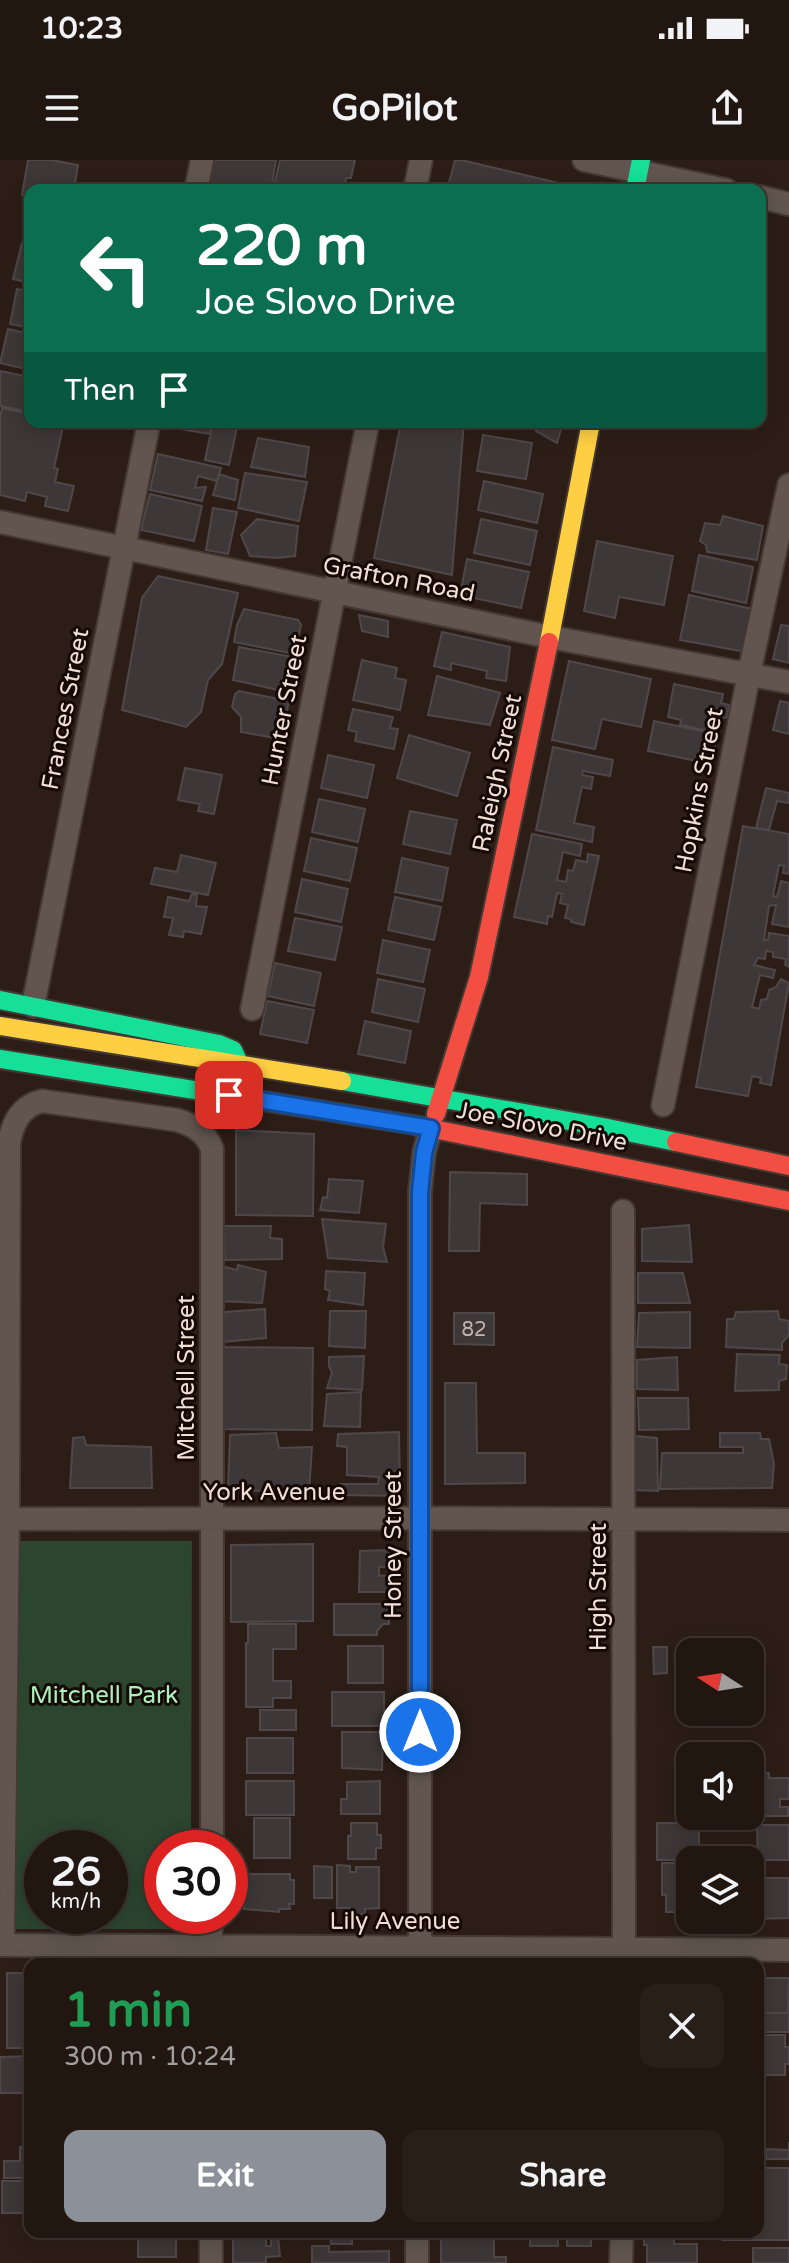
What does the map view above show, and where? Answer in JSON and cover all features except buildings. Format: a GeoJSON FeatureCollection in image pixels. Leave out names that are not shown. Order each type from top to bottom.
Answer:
{"type":"FeatureCollection","features":[{"type":"Feature","properties":{"kind":"main road","name":"Raleigh Street"},"geometry":{"type":"LineString","coordinates":[[431,1128],[479,977],[590,428]]}},
{"type":"Feature","properties":{"kind":"main road"},"geometry":{"type":"LineString","coordinates":[[0,1000],[219,1044],[232,1048],[237,1053],[239,1063]]}},
{"type":"Feature","properties":{"kind":"main road","name":"Joe Slovo Drive"},"geometry":{"type":"LineString","coordinates":[[0,1026],[443,1098],[789,1166]]}},
{"type":"Feature","properties":{"kind":"main road","name":"Joe Slovo Drive"},"geometry":{"type":"LineString","coordinates":[[0,1059],[431,1128],[789,1201]]}},
{"type":"Feature","properties":{"kind":"street"},"geometry":{"type":"LineString","coordinates":[[197,184],[202,160]]}},
{"type":"Feature","properties":{"kind":"street"},"geometry":{"type":"LineString","coordinates":[[416,184],[421,160]]}},
{"type":"Feature","properties":{"kind":"street"},"geometry":{"type":"LineString","coordinates":[[584,160],[693,184]]}},
{"type":"Feature","properties":{"kind":"street"},"geometry":{"type":"LineString","coordinates":[[766,198],[789,204]]}},
{"type":"Feature","properties":{"kind":"street","name":"Frances Street"},"geometry":{"type":"LineString","coordinates":[[33,1006],[148,428]]}},
{"type":"Feature","properties":{"kind":"street","name":"Hunter Street"},"geometry":{"type":"LineString","coordinates":[[252,1009],[367,428]]}},
{"type":"Feature","properties":{"kind":"street","name":"Hopkins Street"},"geometry":{"type":"LineString","coordinates":[[663,1105],[789,485]]}},
{"type":"Feature","properties":{"kind":"street","name":"Grafton Road"},"geometry":{"type":"LineString","coordinates":[[0,522],[333,593],[789,682]]}},
{"type":"Feature","properties":{"kind":"street","name":"Mitchell Street"},"geometry":{"type":"LineString","coordinates":[[4,1519],[9,1142],[12,1128],[32,1104],[52,1101],[177,1120],[196,1128],[212,1149],[212,1830]]}},
{"type":"Feature","properties":{"kind":"street","name":"Honey Street"},"geometry":{"type":"LineString","coordinates":[[420,1955],[420,1192],[424,1153],[431,1128]]}},
{"type":"Feature","properties":{"kind":"street"},"geometry":{"type":"LineString","coordinates":[[764,1196],[789,1213]]}},
{"type":"Feature","properties":{"kind":"street","name":"High Street"},"geometry":{"type":"LineString","coordinates":[[623,1211],[624,1956]]}},
{"type":"Feature","properties":{"kind":"street"},"geometry":{"type":"LineString","coordinates":[[1,1945],[4,1519]]}},
{"type":"Feature","properties":{"kind":"street","name":"York Avenue"},"geometry":{"type":"LineString","coordinates":[[4,1519],[789,1520]]}},
{"type":"Feature","properties":{"kind":"street"},"geometry":{"type":"LineString","coordinates":[[211,1934],[211,1955]]}},
{"type":"Feature","properties":{"kind":"street","name":"Lily Avenue"},"geometry":{"type":"LineString","coordinates":[[1,1945],[211,1955],[624,1956],[789,1950]]}},
{"type":"Feature","properties":{"kind":"street"},"geometry":{"type":"LineString","coordinates":[[211,2238],[211,2263]]}},
{"type":"Feature","properties":{"kind":"street"},"geometry":{"type":"LineString","coordinates":[[417,2238],[417,2263]]}},
{"type":"Feature","properties":{"kind":"street"},"geometry":{"type":"LineString","coordinates":[[621,2263],[622,2238]]}},
{"type":"Feature","properties":{"kind":"green space","name":"Mitchell Park"},"geometry":{"type":"Polygon","coordinates":[[[16,1541],[192,1541],[191,1830],[144,1830],[144,1929],[128,1929],[128,1830],[24,1830],[24,1929],[16,1929],[16,1541]]]}},
{"type":"Feature","properties":{"kind":"traffic: fast"},"geometry":{"type":"LineString","coordinates":[[636,184],[641,160]]}},
{"type":"Feature","properties":{"kind":"traffic: fast"},"geometry":{"type":"LineString","coordinates":[[0,1000],[219,1044],[233,1050],[239,1063]]}},
{"type":"Feature","properties":{"kind":"traffic: fast"},"geometry":{"type":"LineString","coordinates":[[0,1059],[414,1125]]}},
{"type":"Feature","properties":{"kind":"traffic: fast"},"geometry":{"type":"LineString","coordinates":[[342,1081],[676,1142]]}},
{"type":"Feature","properties":{"kind":"traffic: slow"},"geometry":{"type":"LineString","coordinates":[[549,642],[590,428]]}},
{"type":"Feature","properties":{"kind":"traffic: slow"},"geometry":{"type":"LineString","coordinates":[[0,1026],[342,1081]]}},
{"type":"Feature","properties":{"kind":"traffic: jam"},"geometry":{"type":"LineString","coordinates":[[436,1114],[479,977],[549,642]]}},
{"type":"Feature","properties":{"kind":"traffic: jam"},"geometry":{"type":"LineString","coordinates":[[414,1125],[789,1201]]}},
{"type":"Feature","properties":{"kind":"traffic: jam"},"geometry":{"type":"LineString","coordinates":[[676,1142],[789,1166]]}},
{"type":"Feature","properties":{"kind":"route"},"geometry":{"type":"LineString","coordinates":[[229,1095],[431,1128],[424,1153],[420,1192],[420,1732]]}}]}
